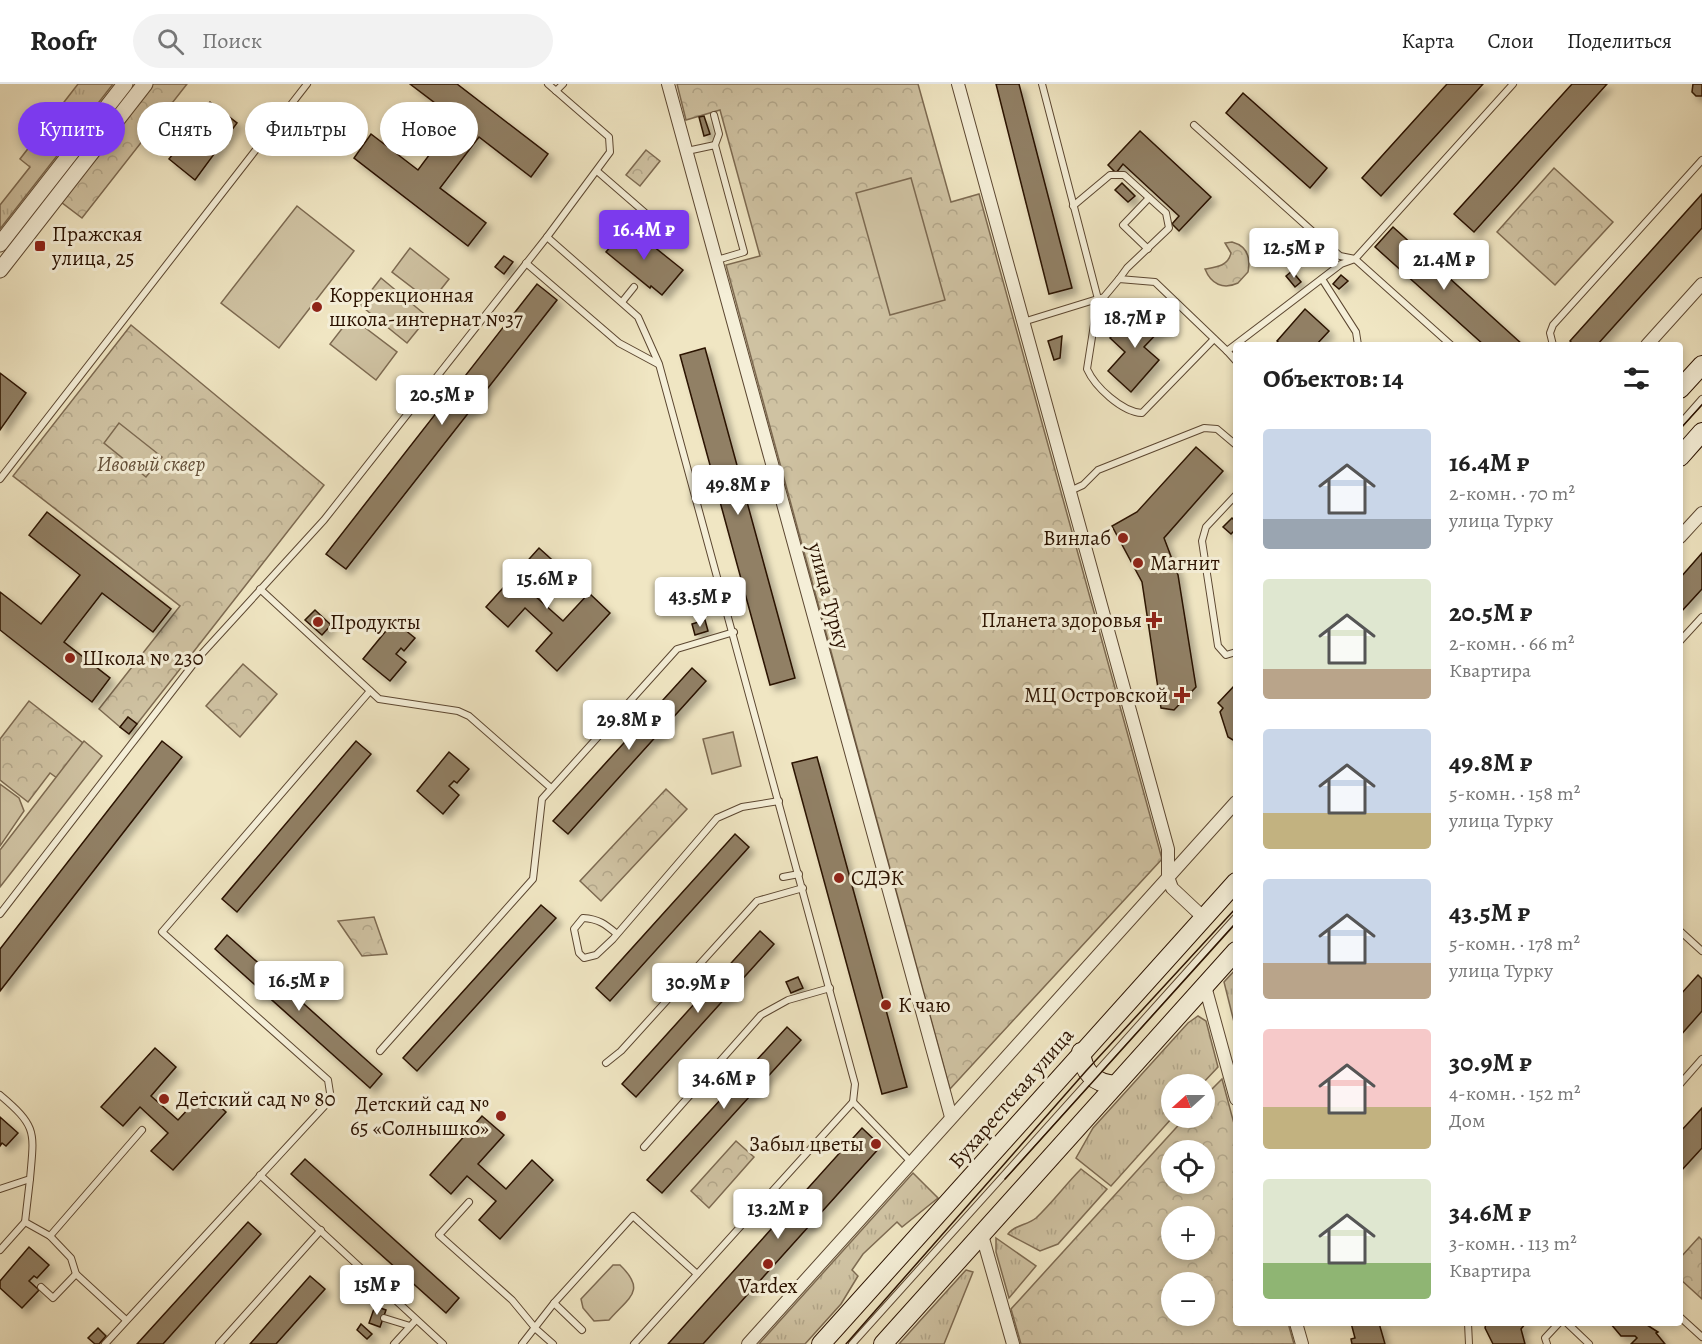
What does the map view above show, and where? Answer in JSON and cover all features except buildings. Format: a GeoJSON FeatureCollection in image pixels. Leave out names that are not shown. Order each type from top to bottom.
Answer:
{"type":"FeatureCollection","features":[{"type":"Feature","properties":{"kind":"main road"},"geometry":{"type":"LineString","coordinates":[[1683,386],[1702,365]]}},
{"type":"Feature","properties":{"kind":"main road"},"geometry":{"type":"LineString","coordinates":[[1683,454],[1702,432]]}},
{"type":"Feature","properties":{"kind":"main road","name":"Бухарестская улица"},"geometry":{"type":"LineString","coordinates":[[821,1344],[1233,885]]}},
{"type":"Feature","properties":{"kind":"main road"},"geometry":{"type":"LineString","coordinates":[[883,1344],[1233,954]]}},
{"type":"Feature","properties":{"kind":"main road"},"geometry":{"type":"LineString","coordinates":[[1081,1052],[1082,1062],[1092,1077],[1104,1084],[1115,1085]]}},
{"type":"Feature","properties":{"kind":"street"},"geometry":{"type":"LineString","coordinates":[[0,244],[125,84]]}},
{"type":"Feature","properties":{"kind":"street"},"geometry":{"type":"LineString","coordinates":[[0,270],[145,84]]}},
{"type":"Feature","properties":{"kind":"street","name":"улица Турку"},"geometry":{"type":"LineString","coordinates":[[668,84],[951,1117]]}},
{"type":"Feature","properties":{"kind":"street"},"geometry":{"type":"LineString","coordinates":[[958,84],[1168,849],[1168,878],[1172,888],[1204,918]]}},
{"type":"Feature","properties":{"kind":"street"},"geometry":{"type":"LineString","coordinates":[[1650,342],[1702,284]]}},
{"type":"Feature","properties":{"kind":"street"},"geometry":{"type":"LineString","coordinates":[[1683,534],[1702,513]]}},
{"type":"Feature","properties":{"kind":"street"},"geometry":{"type":"LineString","coordinates":[[748,1344],[1233,805]]}},
{"type":"Feature","properties":{"kind":"street"},"geometry":{"type":"LineString","coordinates":[[1205,986],[1233,1089]]}},
{"type":"Feature","properties":{"kind":"street"},"geometry":{"type":"LineString","coordinates":[[982,1235],[1013,1344]]}},
{"type":"Feature","properties":{"kind":"street"},"geometry":{"type":"LineString","coordinates":[[1297,1326],[1302,1344]]}},
{"type":"Feature","properties":{"kind":"lane"},"geometry":{"type":"LineString","coordinates":[[0,914],[198,658],[324,520],[610,152],[609,137],[548,84]]}},
{"type":"Feature","properties":{"kind":"lane"},"geometry":{"type":"LineString","coordinates":[[556,91],[562,84]]}},
{"type":"Feature","properties":{"kind":"lane"},"geometry":{"type":"LineString","coordinates":[[1042,84],[1098,299],[1087,369],[1091,379],[1133,413],[1142,413],[1214,339]]}},
{"type":"Feature","properties":{"kind":"lane"},"geometry":{"type":"LineString","coordinates":[[1239,342],[1341,264],[1355,259],[1513,84]]}},
{"type":"Feature","properties":{"kind":"lane"},"geometry":{"type":"LineString","coordinates":[[0,479],[303,85]]}},
{"type":"Feature","properties":{"kind":"lane"},"geometry":{"type":"LineString","coordinates":[[714,115],[719,134],[715,145],[744,252],[717,260]]}},
{"type":"Feature","properties":{"kind":"lane"},"geometry":{"type":"LineString","coordinates":[[1194,124],[1340,256],[1355,259],[1448,342]]}},
{"type":"Feature","properties":{"kind":"lane"},"geometry":{"type":"LineString","coordinates":[[687,152],[715,145]]}},
{"type":"Feature","properties":{"kind":"lane"},"geometry":{"type":"LineString","coordinates":[[1552,342],[1550,333],[1553,325],[1702,160]]}},
{"type":"Feature","properties":{"kind":"lane"},"geometry":{"type":"LineString","coordinates":[[597,171],[681,244]]}},
{"type":"Feature","properties":{"kind":"lane"},"geometry":{"type":"LineString","coordinates":[[1023,322],[1104,297],[1169,228],[1166,213],[1124,175],[1110,175],[1073,206]]}},
{"type":"Feature","properties":{"kind":"lane"},"geometry":{"type":"LineString","coordinates":[[1148,249],[1123,225],[1149,198]]}},
{"type":"Feature","properties":{"kind":"lane"},"geometry":{"type":"LineString","coordinates":[[546,237],[638,317],[659,364],[734,632],[855,1084],[854,1102],[634,1344]]}},
{"type":"Feature","properties":{"kind":"lane"},"geometry":{"type":"LineString","coordinates":[[526,263],[619,343],[659,364]]}},
{"type":"Feature","properties":{"kind":"lane"},"geometry":{"type":"LineString","coordinates":[[1119,279],[1155,282],[1233,358]]}},
{"type":"Feature","properties":{"kind":"lane"},"geometry":{"type":"LineString","coordinates":[[1323,279],[1356,332],[1358,342]]}},
{"type":"Feature","properties":{"kind":"lane"},"geometry":{"type":"LineString","coordinates":[[622,302],[634,287]]}},
{"type":"Feature","properties":{"kind":"lane"},"geometry":{"type":"LineString","coordinates":[[1227,351],[1233,346]]}},
{"type":"Feature","properties":{"kind":"lane"},"geometry":{"type":"LineString","coordinates":[[1683,421],[1702,399]]}},
{"type":"Feature","properties":{"kind":"lane"},"geometry":{"type":"LineString","coordinates":[[1069,491],[1083,485],[1098,470],[1204,428],[1217,429],[1233,442]]}},
{"type":"Feature","properties":{"kind":"lane"},"geometry":{"type":"LineString","coordinates":[[1233,498],[1206,527],[1202,541],[1218,646],[1226,654],[1233,653]]}},
{"type":"Feature","properties":{"kind":"lane"},"geometry":{"type":"LineString","coordinates":[[260,589],[379,699],[458,711],[470,716],[550,788]]}},
{"type":"Feature","properties":{"kind":"lane"},"geometry":{"type":"LineString","coordinates":[[1683,638],[1702,617]]}},
{"type":"Feature","properties":{"kind":"lane"},"geometry":{"type":"LineString","coordinates":[[380,1051],[533,879],[542,799],[550,788],[677,649],[734,632]]}},
{"type":"Feature","properties":{"kind":"lane"},"geometry":{"type":"LineString","coordinates":[[105,1344],[331,1099],[328,1080],[162,932],[370,691]]}},
{"type":"Feature","properties":{"kind":"lane"},"geometry":{"type":"LineString","coordinates":[[617,934],[602,921],[583,918],[574,929],[579,953],[584,958],[596,955],[617,934],[717,818],[742,807],[779,801]]}},
{"type":"Feature","properties":{"kind":"lane"},"geometry":{"type":"LineString","coordinates":[[783,877],[799,874]]}},
{"type":"Feature","properties":{"kind":"lane"},"geometry":{"type":"LineString","coordinates":[[606,1063],[621,1051],[757,901],[803,888]]}},
{"type":"Feature","properties":{"kind":"lane"},"geometry":{"type":"LineString","coordinates":[[852,1344],[1233,920]]}},
{"type":"Feature","properties":{"kind":"lane"},"geometry":{"type":"LineString","coordinates":[[1683,934],[1702,951]]}},
{"type":"Feature","properties":{"kind":"lane"},"geometry":{"type":"LineString","coordinates":[[644,1147],[761,1015],[788,1000],[830,988]]}},
{"type":"Feature","properties":{"kind":"lane"},"geometry":{"type":"LineString","coordinates":[[1683,1081],[1702,1059]]}},
{"type":"Feature","properties":{"kind":"lane"},"geometry":{"type":"LineString","coordinates":[[0,1095],[28,1122],[34,1137],[26,1222],[0,1250]]}},
{"type":"Feature","properties":{"kind":"lane"},"geometry":{"type":"LineString","coordinates":[[854,1102],[912,1162]]}},
{"type":"Feature","properties":{"kind":"lane"},"geometry":{"type":"LineString","coordinates":[[50,1236],[142,1130]]}},
{"type":"Feature","properties":{"kind":"lane"},"geometry":{"type":"LineString","coordinates":[[260,1175],[443,1344]]}},
{"type":"Feature","properties":{"kind":"lane"},"geometry":{"type":"LineString","coordinates":[[0,1189],[30,1179]]}},
{"type":"Feature","properties":{"kind":"lane"},"geometry":{"type":"LineString","coordinates":[[469,1202],[439,1235],[512,1300],[536,1329],[553,1344]]}},
{"type":"Feature","properties":{"kind":"lane"},"geometry":{"type":"LineString","coordinates":[[522,1344],[536,1329],[554,1303],[633,1216],[697,1274]]}},
{"type":"Feature","properties":{"kind":"lane"},"geometry":{"type":"LineString","coordinates":[[26,1222],[50,1236],[71,1258],[76,1274],[126,1320]]}},
{"type":"Feature","properties":{"kind":"lane"},"geometry":{"type":"LineString","coordinates":[[219,1344],[321,1230]]}},
{"type":"Feature","properties":{"kind":"lane"},"geometry":{"type":"LineString","coordinates":[[41,1287],[53,1298],[76,1274]]}},
{"type":"Feature","properties":{"kind":"lane"},"geometry":{"type":"LineString","coordinates":[[554,1303],[582,1330]]}},
{"type":"Feature","properties":{"kind":"lane"},"geometry":{"type":"LineString","coordinates":[[384,1318],[410,1326]]}},
{"type":"Feature","properties":{"kind":"lane"},"geometry":{"type":"LineString","coordinates":[[394,1344],[416,1320]]}},
{"type":"Feature","properties":{"kind":"lane"},"geometry":{"type":"LineString","coordinates":[[1683,1320],[1702,1337]]}},
{"type":"Feature","properties":{"kind":"lane"},"geometry":{"type":"LineString","coordinates":[[1468,1326],[1469,1344]]}},
{"type":"Feature","properties":{"kind":"lane"},"geometry":{"type":"LineString","coordinates":[[1547,1344],[1545,1338],[1556,1326]]}},
{"type":"Feature","properties":{"kind":"lane"},"geometry":{"type":"LineString","coordinates":[[1570,1326],[1589,1344]]}},
{"type":"Feature","properties":{"kind":"green space"},"geometry":{"type":"Polygon","coordinates":[[[78,84],[113,84],[99,102],[64,102],[78,84]]]}},
{"type":"Feature","properties":{"kind":"green space"},"geometry":{"type":"Polygon","coordinates":[[[153,84],[187,84],[173,102],[139,102],[153,84]]]}},
{"type":"Feature","properties":{"kind":"green space"},"geometry":{"type":"Polygon","coordinates":[[[677,84],[918,84],[951,202],[979,194],[1162,859],[950,1089],[726,265],[760,256],[720,110],[686,120],[677,84]]]}},
{"type":"Feature","properties":{"kind":"green space"},"geometry":{"type":"Polygon","coordinates":[[[137,105],[137,148],[82,218],[61,202],[97,156],[125,156],[125,120],[137,105]]]}},
{"type":"Feature","properties":{"kind":"green space"},"geometry":{"type":"Polygon","coordinates":[[[646,150],[660,161],[640,186],[626,175],[646,150]]]}},
{"type":"Feature","properties":{"kind":"green space"},"geometry":{"type":"Polygon","coordinates":[[[22,156],[57,156],[0,229],[0,205],[30,167],[20,159],[22,156]]]}},
{"type":"Feature","properties":{"kind":"green space"},"geometry":{"type":"Polygon","coordinates":[[[1554,168],[1613,222],[1555,285],[1497,232],[1554,168]]]}},
{"type":"Feature","properties":{"kind":"green space"},"geometry":{"type":"Polygon","coordinates":[[[911,178],[945,300],[890,315],[856,193],[911,178]]]}},
{"type":"Feature","properties":{"kind":"green space"},"geometry":{"type":"Polygon","coordinates":[[[297,206],[354,251],[279,348],[221,303],[297,206]]]}},
{"type":"Feature","properties":{"kind":"green space"},"geometry":{"type":"Polygon","coordinates":[[[1232,242],[1241,246],[1247,253],[1248,272],[1238,283],[1223,286],[1214,282],[1205,269],[1227,261],[1231,253],[1225,243],[1232,242]]]}},
{"type":"Feature","properties":{"kind":"green space"},"geometry":{"type":"Polygon","coordinates":[[[410,248],[449,279],[431,302],[392,272],[410,248]]]}},
{"type":"Feature","properties":{"kind":"green space"},"geometry":{"type":"Polygon","coordinates":[[[381,278],[428,317],[407,343],[360,305],[381,278]]]}},
{"type":"Feature","properties":{"kind":"green space"},"geometry":{"type":"Polygon","coordinates":[[[351,317],[397,352],[376,380],[330,344],[351,317]]]}},
{"type":"Feature","properties":{"kind":"green space","name":"Ивовый сквер"},"geometry":{"type":"Polygon","coordinates":[[[131,325],[324,485],[137,724],[128,717],[120,727],[99,709],[180,606],[13,476],[131,325]]]}},
{"type":"Feature","properties":{"kind":"green space"},"geometry":{"type":"Polygon","coordinates":[[[119,423],[162,457],[146,477],[104,443],[119,423]]]}},
{"type":"Feature","properties":{"kind":"green space"},"geometry":{"type":"Polygon","coordinates":[[[243,664],[277,694],[240,737],[206,706],[243,664]]]}},
{"type":"Feature","properties":{"kind":"green space"},"geometry":{"type":"Polygon","coordinates":[[[29,701],[83,743],[57,778],[50,773],[28,802],[0,780],[0,739],[29,701]]]}},
{"type":"Feature","properties":{"kind":"green space"},"geometry":{"type":"Polygon","coordinates":[[[733,732],[741,766],[712,774],[703,739],[733,732]]]}},
{"type":"Feature","properties":{"kind":"green space"},"geometry":{"type":"Polygon","coordinates":[[[84,741],[102,756],[0,887],[0,850],[84,741]]]}},
{"type":"Feature","properties":{"kind":"green space"},"geometry":{"type":"Polygon","coordinates":[[[0,784],[19,798],[24,811],[0,846],[0,784]]]}},
{"type":"Feature","properties":{"kind":"green space"},"geometry":{"type":"Polygon","coordinates":[[[666,789],[687,809],[601,901],[580,881],[666,789]]]}},
{"type":"Feature","properties":{"kind":"green space"},"geometry":{"type":"Polygon","coordinates":[[[374,917],[387,954],[362,956],[338,921],[374,917]]]}},
{"type":"Feature","properties":{"kind":"green space"},"geometry":{"type":"Polygon","coordinates":[[[1233,972],[1233,1018],[1224,982],[1233,972]]]}},
{"type":"Feature","properties":{"kind":"green space"},"geometry":{"type":"Polygon","coordinates":[[[1198,1016],[1206,1021],[1218,1067],[1211,1074],[1161,1074],[1161,1128],[1163,1128],[1111,1186],[1076,1158],[1093,1128],[1188,1023],[1198,1016]]]}},
{"type":"Feature","properties":{"kind":"green space"},"geometry":{"type":"Polygon","coordinates":[[[1222,1079],[1233,1120],[1233,1326],[1289,1326],[1294,1344],[1021,1344],[1011,1309],[1161,1144],[1161,1194],[1215,1194],[1215,1140],[1165,1140],[1176,1128],[1215,1128],[1215,1086],[1222,1079]]]}},
{"type":"Feature","properties":{"kind":"green space"},"geometry":{"type":"Polygon","coordinates":[[[736,1141],[754,1157],[709,1208],[691,1191],[736,1141]]]}},
{"type":"Feature","properties":{"kind":"green space"},"geometry":{"type":"Polygon","coordinates":[[[1081,1169],[1107,1189],[1058,1244],[1040,1251],[1008,1234],[1036,1218],[1081,1169]]]}},
{"type":"Feature","properties":{"kind":"green space"},"geometry":{"type":"Polygon","coordinates":[[[913,1173],[938,1198],[902,1227],[897,1222],[863,1254],[852,1270],[858,1276],[841,1304],[805,1344],[759,1344],[913,1173]]]}},
{"type":"Feature","properties":{"kind":"green space"},"geometry":{"type":"Polygon","coordinates":[[[1699,1237],[1702,1240],[1702,1299],[1683,1282],[1683,1255],[1699,1237]]]}},
{"type":"Feature","properties":{"kind":"green space"},"geometry":{"type":"Polygon","coordinates":[[[996,1238],[1036,1266],[1009,1298],[996,1252],[996,1238]]]}},
{"type":"Feature","properties":{"kind":"green space"},"geometry":{"type":"Polygon","coordinates":[[[613,1265],[620,1265],[628,1274],[634,1288],[632,1294],[609,1320],[594,1321],[583,1308],[581,1299],[613,1265]]]}},
{"type":"Feature","properties":{"kind":"green space"},"geometry":{"type":"Polygon","coordinates":[[[966,1270],[973,1272],[944,1344],[899,1344],[966,1270]]]}},
{"type":"Feature","properties":{"kind":"tram line"},"geometry":{"type":"LineString","coordinates":[[1683,426],[1702,405]]}},
{"type":"Feature","properties":{"kind":"tram line"},"geometry":{"type":"LineString","coordinates":[[846,1344],[1086,1071],[1233,911]]}},
{"type":"Feature","properties":{"kind":"tram line"},"geometry":{"type":"LineString","coordinates":[[1005,1179],[1233,926]]}},
{"type":"Feature","properties":{"kind":"place","name":"Пражская улица, 25"},"geometry":{"type":"Point","coordinates":[40,246]}},
{"type":"Feature","properties":{"kind":"place","name":"Коррекционная школа-интернат №37"},"geometry":{"type":"Point","coordinates":[317,307]}},
{"type":"Feature","properties":{"kind":"place","name":"Винлаб"},"geometry":{"type":"Point","coordinates":[1123,538]}},
{"type":"Feature","properties":{"kind":"place","name":"Магнит"},"geometry":{"type":"Point","coordinates":[1138,563]}},
{"type":"Feature","properties":{"kind":"place","name":"Планета здоровья"},"geometry":{"type":"Point","coordinates":[1154,620]}},
{"type":"Feature","properties":{"kind":"place","name":"Продукты"},"geometry":{"type":"Point","coordinates":[318,622]}},
{"type":"Feature","properties":{"kind":"place","name":"Школа № 230"},"geometry":{"type":"Point","coordinates":[70,658]}},
{"type":"Feature","properties":{"kind":"place","name":"МЦ Островской"},"geometry":{"type":"Point","coordinates":[1182,695]}},
{"type":"Feature","properties":{"kind":"place","name":"СДЭК"},"geometry":{"type":"Point","coordinates":[839,878]}},
{"type":"Feature","properties":{"kind":"place","name":"К чаю"},"geometry":{"type":"Point","coordinates":[886,1005]}},
{"type":"Feature","properties":{"kind":"place","name":"Детский сад № 80"},"geometry":{"type":"Point","coordinates":[164,1099]}},
{"type":"Feature","properties":{"kind":"place","name":"Детский сад № 65 «Солнышко»"},"geometry":{"type":"Point","coordinates":[501,1116]}},
{"type":"Feature","properties":{"kind":"place","name":"Забыл цветы"},"geometry":{"type":"Point","coordinates":[876,1144]}},
{"type":"Feature","properties":{"kind":"place","name":"Vardex"},"geometry":{"type":"Point","coordinates":[768,1264]}}]}
